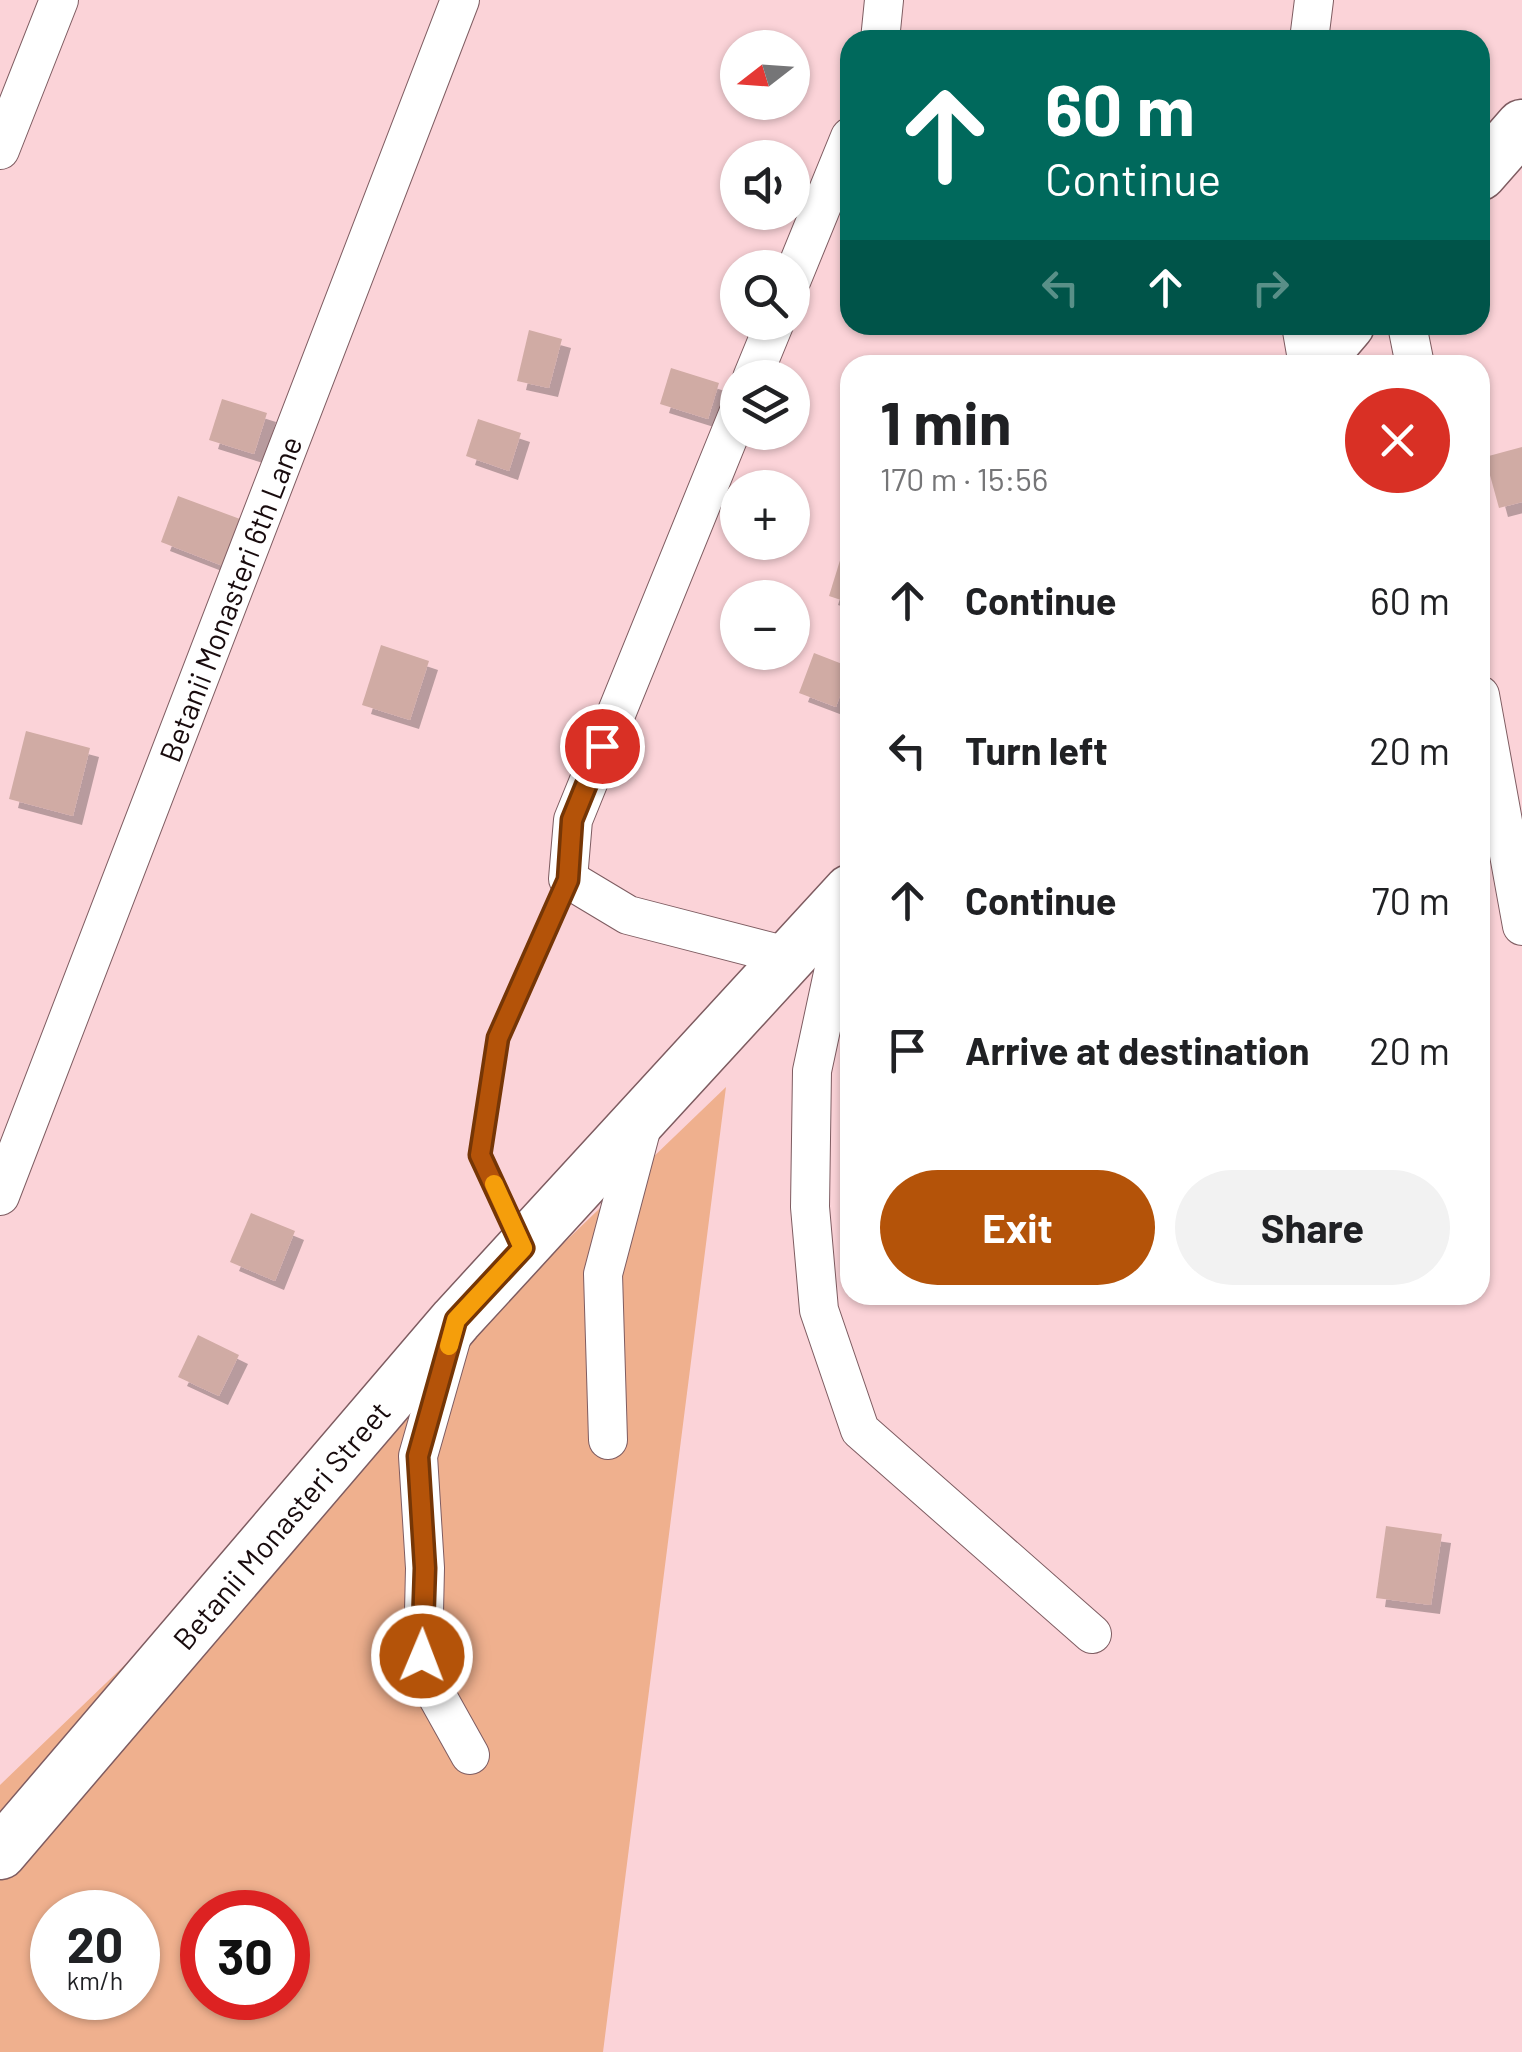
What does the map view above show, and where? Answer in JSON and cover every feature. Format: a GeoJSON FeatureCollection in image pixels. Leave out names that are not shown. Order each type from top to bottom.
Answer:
{"type":"FeatureCollection","features":[{"type":"Feature","properties":{"kind":"street"},"geometry":{"type":"LineString","coordinates":[[0,150],[59,0]]}},
{"type":"Feature","properties":{"kind":"street","name":"Betanii Monasteri 6th Lane"},"geometry":{"type":"LineString","coordinates":[[0,1196],[460,0]]}},
{"type":"Feature","properties":{"kind":"street"},"geometry":{"type":"LineString","coordinates":[[881,30],[884,0]]}},
{"type":"Feature","properties":{"kind":"street"},"geometry":{"type":"LineString","coordinates":[[1310,30],[1314,0]]}},
{"type":"Feature","properties":{"kind":"street"},"geometry":{"type":"LineString","coordinates":[[1490,163],[1522,126]]}},
{"type":"Feature","properties":{"kind":"street"},"geometry":{"type":"LineString","coordinates":[[804,250],[840,161]]}},
{"type":"Feature","properties":{"kind":"street"},"geometry":{"type":"LineString","coordinates":[[1320,355],[1339,335]]}},
{"type":"Feature","properties":{"kind":"street"},"geometry":{"type":"LineString","coordinates":[[723,450],[572,820],[568,880],[628,915],[786,956]]}},
{"type":"Feature","properties":{"kind":"street"},"geometry":{"type":"LineString","coordinates":[[1490,750],[1522,926]]}},
{"type":"Feature","properties":{"kind":"street","name":"Betanii Monasteri Street"},"geometry":{"type":"LineString","coordinates":[[0,1853],[456,1320],[786,956],[840,902]]}},
{"type":"Feature","properties":{"kind":"street"},"geometry":{"type":"LineString","coordinates":[[840,939],[812,1072],[810,1207],[819,1310],[860,1430],[1092,1634]]}},
{"type":"Feature","properties":{"kind":"street"},"geometry":{"type":"LineString","coordinates":[[608,1440],[602,1274],[646,1112]]}},
{"type":"Feature","properties":{"kind":"street"},"geometry":{"type":"LineString","coordinates":[[456,1320],[418,1456],[425,1568],[422,1656],[432,1687],[470,1756]]}},
{"type":"Feature","properties":{"kind":"lane"},"geometry":{"type":"LineString","coordinates":[[523,1248],[480,1155],[498,1038],[568,880]]}},
{"type":"Feature","properties":{"kind":"shaded area"},"geometry":{"type":"Polygon","coordinates":[[[726,1087],[603,2052],[0,2052],[0,1785],[726,1087]]]}},
{"type":"Feature","properties":{"kind":"building"},"geometry":{"type":"Polygon","coordinates":[[[529,330],[562,339],[549,388],[517,381],[529,330]]]}},
{"type":"Feature","properties":{"kind":"building"},"geometry":{"type":"Polygon","coordinates":[[[671,368],[719,383],[708,419],[660,404],[671,368]]]}},
{"type":"Feature","properties":{"kind":"building"},"geometry":{"type":"Polygon","coordinates":[[[222,399],[267,413],[254,454],[209,440],[222,399]]]}},
{"type":"Feature","properties":{"kind":"building"},"geometry":{"type":"Polygon","coordinates":[[[478,419],[521,433],[509,471],[466,456],[478,419]]]}},
{"type":"Feature","properties":{"kind":"building"},"geometry":{"type":"Polygon","coordinates":[[[1522,447],[1522,502],[1499,508],[1490,475],[1490,456],[1522,447]]]}},
{"type":"Feature","properties":{"kind":"building"},"geometry":{"type":"Polygon","coordinates":[[[178,496],[240,519],[223,566],[161,542],[178,496]]]}},
{"type":"Feature","properties":{"kind":"building"},"geometry":{"type":"Polygon","coordinates":[[[840,560],[840,600],[829,596],[840,560]]]}},
{"type":"Feature","properties":{"kind":"building"},"geometry":{"type":"Polygon","coordinates":[[[381,645],[429,661],[410,720],[362,705],[381,645]]]}},
{"type":"Feature","properties":{"kind":"building"},"geometry":{"type":"Polygon","coordinates":[[[814,653],[840,663],[836,707],[799,693],[814,653]]]}},
{"type":"Feature","properties":{"kind":"building"},"geometry":{"type":"Polygon","coordinates":[[[26,731],[90,748],[73,816],[9,799],[26,731]]]}},
{"type":"Feature","properties":{"kind":"building"},"geometry":{"type":"Polygon","coordinates":[[[251,1213],[295,1231],[275,1281],[230,1262],[251,1213]]]}},
{"type":"Feature","properties":{"kind":"building"},"geometry":{"type":"Polygon","coordinates":[[[198,1335],[239,1355],[219,1396],[178,1377],[198,1335]]]}},
{"type":"Feature","properties":{"kind":"building"},"geometry":{"type":"Polygon","coordinates":[[[1386,1526],[1442,1534],[1431,1605],[1376,1598],[1386,1526]]]}},
{"type":"Feature","properties":{"kind":"slow traffic"},"geometry":{"type":"LineString","coordinates":[[449,1346],[456,1320],[523,1248],[494,1184]]}},
{"type":"Feature","properties":{"kind":"route"},"geometry":{"type":"LineString","coordinates":[[422,1656],[425,1568],[418,1456],[456,1320],[523,1248],[480,1155],[498,1038],[568,880],[572,820],[602,746]]}}]}
